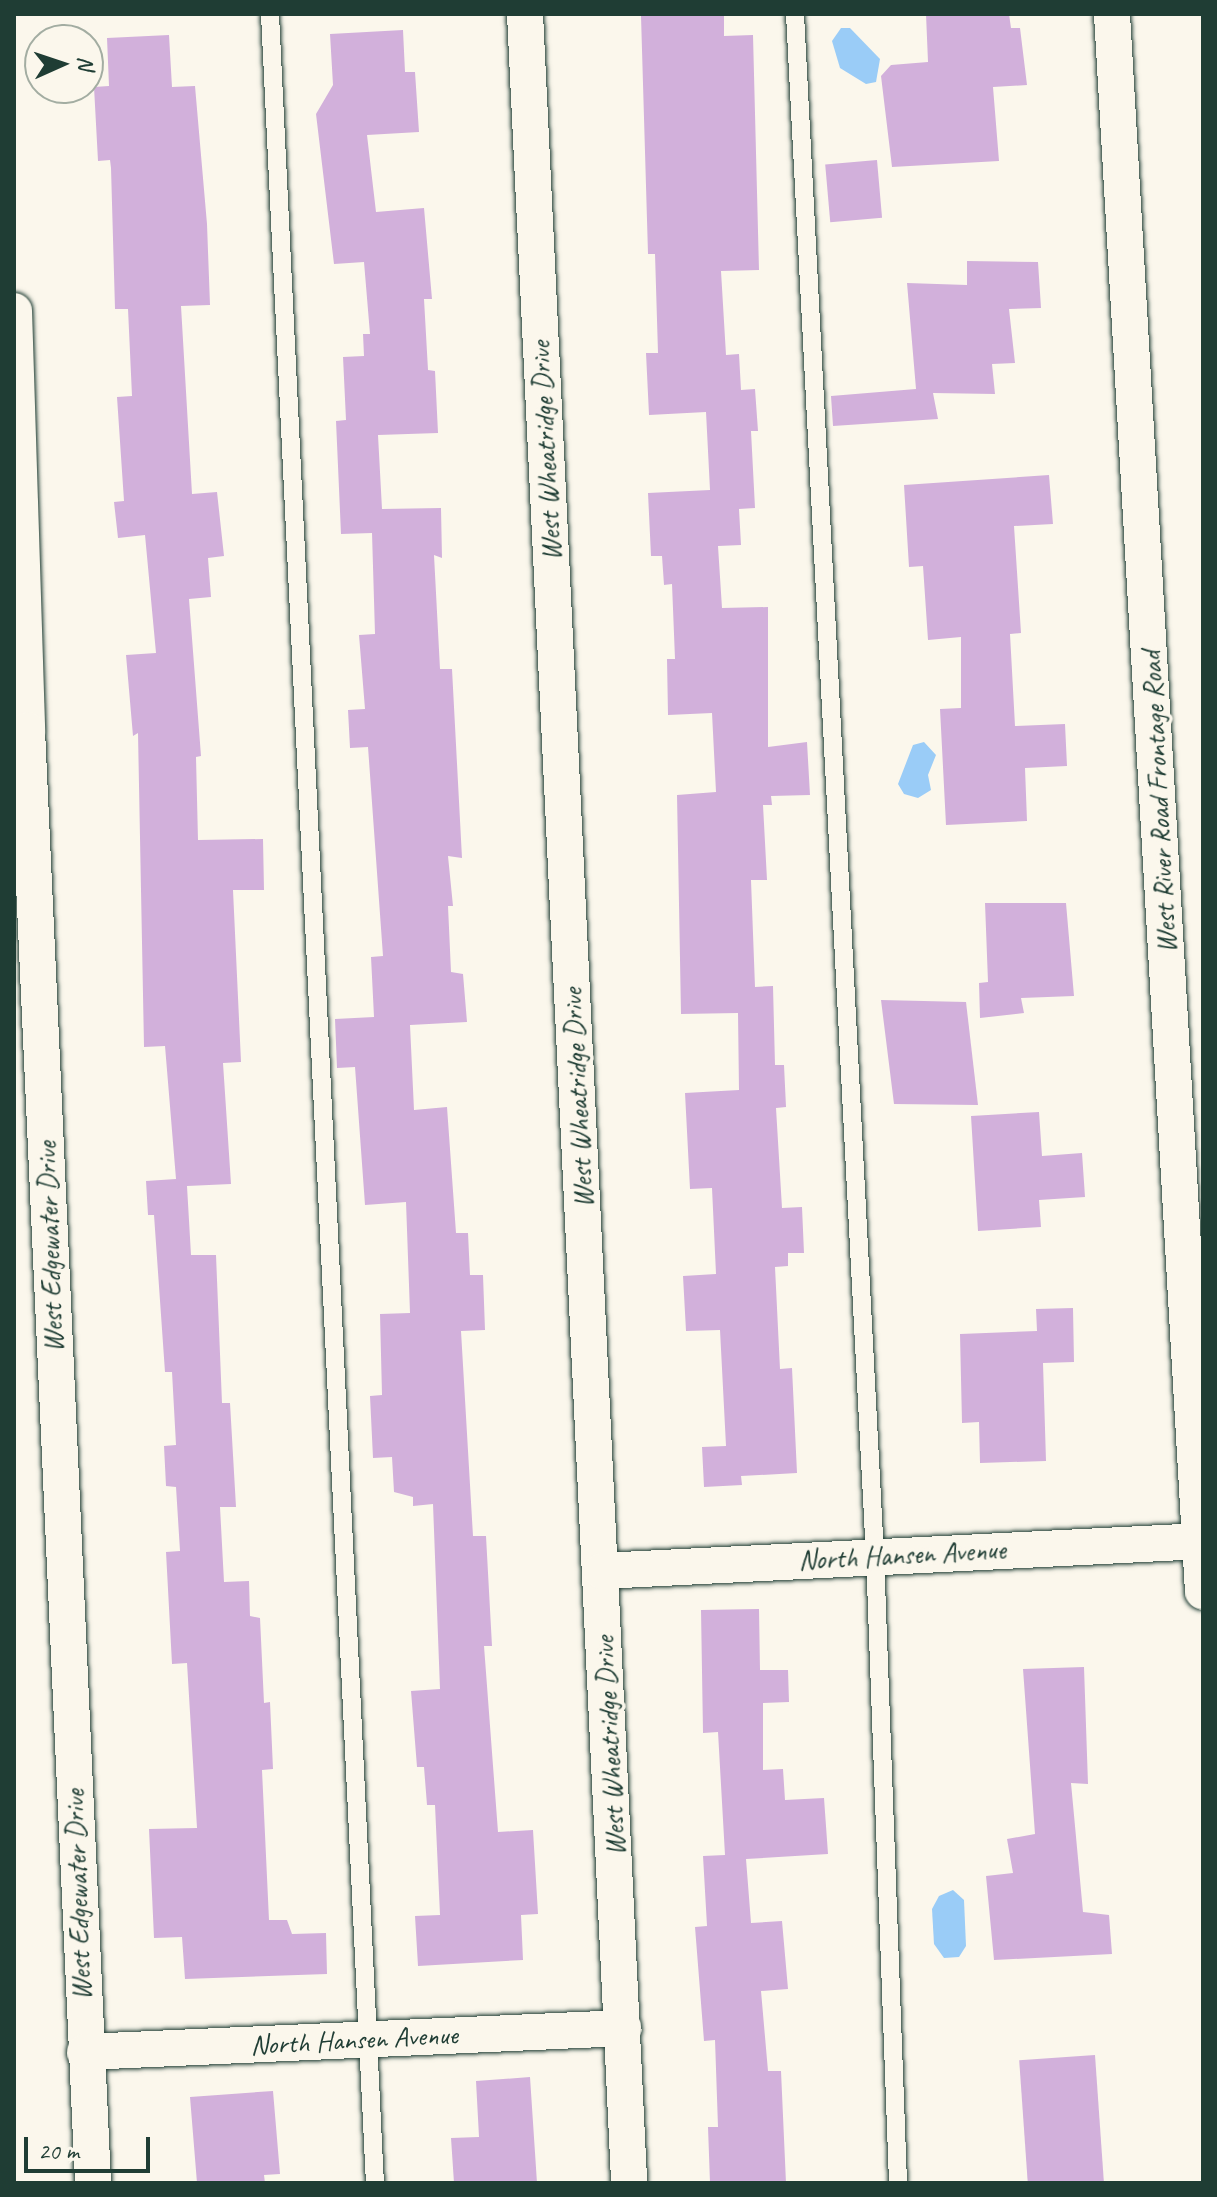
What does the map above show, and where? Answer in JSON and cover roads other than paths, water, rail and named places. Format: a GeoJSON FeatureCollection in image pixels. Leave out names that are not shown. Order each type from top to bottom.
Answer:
{"type":"FeatureCollection","features":[{"type":"Feature","properties":{"kind":"street","name":"West Wheatridge Drive"},"geometry":{"type":"LineString","coordinates":[[525,14],[629,2183]]}},
{"type":"Feature","properties":{"kind":"street","name":"West River Road Frontage Road"},"geometry":{"type":"LineString","coordinates":[[1112,14],[1203,1591]]}},
{"type":"Feature","properties":{"kind":"street","name":"West Edgewater Drive"},"geometry":{"type":"LineString","coordinates":[[14,311],[21,730],[93,2183]]}},
{"type":"Feature","properties":{"kind":"street","name":"North Hansen Avenue"},"geometry":{"type":"LineString","coordinates":[[602,1571],[1201,1541]]}},
{"type":"Feature","properties":{"kind":"street","name":"North Hansen Avenue"},"geometry":{"type":"LineString","coordinates":[[85,2052],[623,2028]]}},
{"type":"Feature","properties":{"kind":"lane"},"geometry":{"type":"LineString","coordinates":[[270,14],[375,2183]]}},
{"type":"Feature","properties":{"kind":"lane"},"geometry":{"type":"LineString","coordinates":[[795,14],[875,1555],[898,2183]]}},
{"type":"Feature","properties":{"kind":"water"},"geometry":{"type":"Polygon","coordinates":[[[841,28],[850,28],[880,59],[876,82],[866,84],[840,68],[832,41],[841,28]]]}},
{"type":"Feature","properties":{"kind":"water"},"geometry":{"type":"Polygon","coordinates":[[[924,742],[936,755],[928,775],[931,790],[918,798],[904,794],[898,784],[913,745],[924,742]]]}},
{"type":"Feature","properties":{"kind":"water"},"geometry":{"type":"Polygon","coordinates":[[[953,1890],[964,1900],[966,1946],[959,1957],[944,1958],[934,1944],[932,1909],[939,1896],[953,1890]]]}}]}
